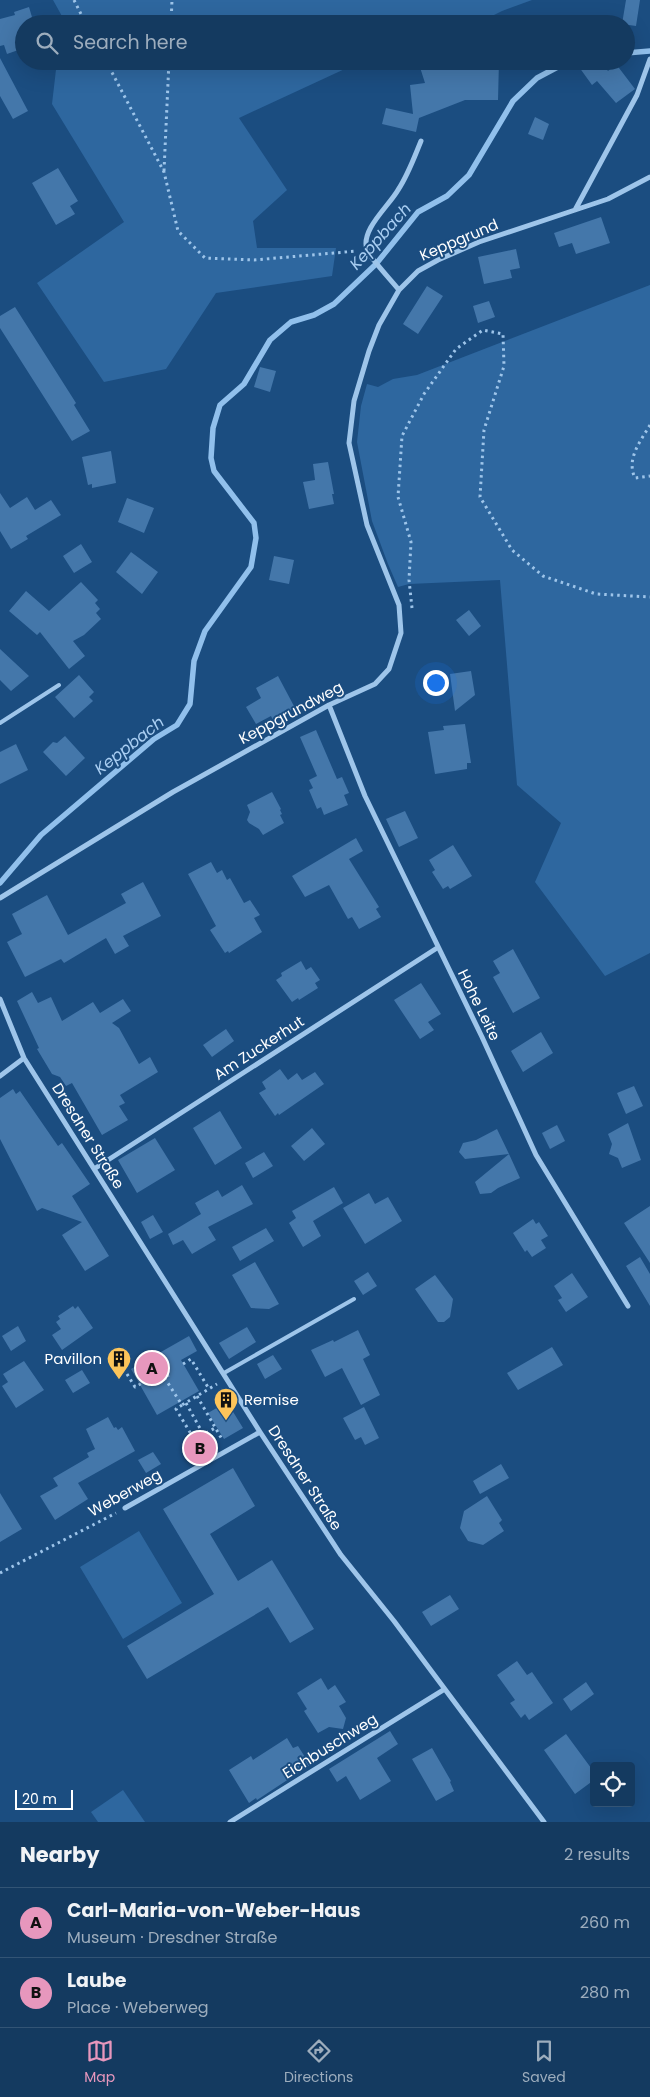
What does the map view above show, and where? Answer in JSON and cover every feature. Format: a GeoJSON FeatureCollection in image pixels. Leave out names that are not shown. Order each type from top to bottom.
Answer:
{"type":"FeatureCollection","features":[{"type":"Feature","properties":{"kind":"street"},"geometry":{"type":"LineString","coordinates":[[575,210],[637,95],[650,61]]}},
{"type":"Feature","properties":{"kind":"street"},"geometry":{"type":"LineString","coordinates":[[399,290],[367,251],[367,240],[374,222],[397,192],[409,171],[421,141]]}},
{"type":"Feature","properties":{"kind":"street","name":"Keppgrund"},"geometry":{"type":"LineString","coordinates":[[349,442],[354,401],[379,325],[399,290],[418,271],[479,242],[608,199],[650,177]]}},
{"type":"Feature","properties":{"kind":"street","name":"Keppgrundweg"},"geometry":{"type":"LineString","coordinates":[[0,898],[173,792],[328,705],[375,684],[389,669],[401,633],[399,605],[367,525],[349,442]]}},
{"type":"Feature","properties":{"kind":"street","name":"Hohe Leite"},"geometry":{"type":"LineString","coordinates":[[328,705],[365,796],[486,1046],[536,1156],[628,1306]]}},
{"type":"Feature","properties":{"kind":"street","name":"Am Zuckerhut"},"geometry":{"type":"LineString","coordinates":[[94,1169],[437,948]]}},
{"type":"Feature","properties":{"kind":"street","name":"Dresdner Straße"},"geometry":{"type":"LineString","coordinates":[[0,999],[24,1058],[260,1432],[341,1554],[394,1621],[443,1690],[544,1822]]}},
{"type":"Feature","properties":{"kind":"street"},"geometry":{"type":"LineString","coordinates":[[0,1076],[24,1058]]}},
{"type":"Feature","properties":{"kind":"street","name":"Weberweg"},"geometry":{"type":"LineString","coordinates":[[125,1508],[260,1432]]}},
{"type":"Feature","properties":{"kind":"street","name":"Eichbuschweg"},"geometry":{"type":"LineString","coordinates":[[230,1822],[443,1690]]}},
{"type":"Feature","properties":{"kind":"lane"},"geometry":{"type":"LineString","coordinates":[[0,723],[59,685]]}},
{"type":"Feature","properties":{"kind":"lane"},"geometry":{"type":"LineString","coordinates":[[224,1373],[354,1299]]}},
{"type":"Feature","properties":{"kind":"path"},"geometry":{"type":"LineString","coordinates":[[74,0],[82,15]]}},
{"type":"Feature","properties":{"kind":"path"},"geometry":{"type":"LineString","coordinates":[[171,15],[172,0]]}},
{"type":"Feature","properties":{"kind":"path"},"geometry":{"type":"LineString","coordinates":[[111,70],[164,172],[178,231],[205,258],[254,260],[367,251]]}},
{"type":"Feature","properties":{"kind":"path"},"geometry":{"type":"LineString","coordinates":[[164,172],[169,70]]}},
{"type":"Feature","properties":{"kind":"path"},"geometry":{"type":"LineString","coordinates":[[400,620],[407,617],[413,605],[409,580],[411,542],[398,497],[402,436],[424,394],[456,349],[483,330],[503,334],[504,366],[484,430],[480,498],[512,550],[543,576],[596,594],[650,597]]}},
{"type":"Feature","properties":{"kind":"path"},"geometry":{"type":"LineString","coordinates":[[650,425],[632,457],[631,470],[635,478],[650,476]]}},
{"type":"Feature","properties":{"kind":"path"},"geometry":{"type":"LineString","coordinates":[[183,1364],[191,1359],[209,1389]]}},
{"type":"Feature","properties":{"kind":"path"},"geometry":{"type":"LineString","coordinates":[[123,1378],[128,1375],[135,1387],[162,1372],[209,1442]]}},
{"type":"Feature","properties":{"kind":"path"},"geometry":{"type":"LineString","coordinates":[[164,1377],[169,1374]]}},
{"type":"Feature","properties":{"kind":"path"},"geometry":{"type":"LineString","coordinates":[[197,1444],[176,1409],[217,1384]]}},
{"type":"Feature","properties":{"kind":"path"},"geometry":{"type":"LineString","coordinates":[[196,1396],[228,1450]]}},
{"type":"Feature","properties":{"kind":"path"},"geometry":{"type":"LineString","coordinates":[[194,1440],[215,1428]]}},
{"type":"Feature","properties":{"kind":"path","name":"Weberweg"},"geometry":{"type":"LineString","coordinates":[[0,1573],[125,1508]]}},
{"type":"Feature","properties":{"kind":"shaded area"},"geometry":{"type":"Polygon","coordinates":[[[53,0],[532,0],[494,15],[61,15],[53,0]]]}},
{"type":"Feature","properties":{"kind":"shaded area"},"geometry":{"type":"Polygon","coordinates":[[[56,70],[343,70],[239,118],[287,190],[253,221],[257,248],[336,248],[332,276],[216,293],[166,369],[104,382],[37,283],[124,222],[52,104],[56,70]]]}},
{"type":"Feature","properties":{"kind":"shaded area"},"geometry":{"type":"Polygon","coordinates":[[[650,285],[650,953],[605,976],[535,882],[561,823],[517,785],[500,580],[409,584],[398,587],[372,521],[357,442],[361,406],[367,384],[378,387],[393,379],[417,375],[650,285]]]}},
{"type":"Feature","properties":{"kind":"shaded area"},"geometry":{"type":"Polygon","coordinates":[[[139,1531],[182,1603],[123,1639],[80,1567],[139,1531]]]}},
{"type":"Feature","properties":{"kind":"shaded area"},"geometry":{"type":"Polygon","coordinates":[[[123,1790],[145,1822],[98,1822],[91,1812],[123,1790]]]}},
{"type":"Feature","properties":{"kind":"building"},"geometry":{"type":"Polygon","coordinates":[[[626,0],[640,0],[636,26],[635,15],[624,15],[626,0]]]}},
{"type":"Feature","properties":{"kind":"building"},"geometry":{"type":"Polygon","coordinates":[[[29,7],[31,15],[15,15],[14,12],[29,7]]]}},
{"type":"Feature","properties":{"kind":"building"},"geometry":{"type":"Polygon","coordinates":[[[15,15],[15,51],[7,54],[4,45],[0,46],[0,19],[15,15]]]}},
{"type":"Feature","properties":{"kind":"building"},"geometry":{"type":"Polygon","coordinates":[[[0,58],[28,111],[13,119],[0,96],[0,58]]]}},
{"type":"Feature","properties":{"kind":"building"},"geometry":{"type":"Polygon","coordinates":[[[421,70],[499,70],[498,100],[465,100],[419,118],[416,132],[382,124],[386,108],[413,114],[410,85],[425,83],[421,70]]]}},
{"type":"Feature","properties":{"kind":"building"},"geometry":{"type":"Polygon","coordinates":[[[581,70],[621,70],[635,89],[616,103],[597,81],[592,85],[581,70]]]}},
{"type":"Feature","properties":{"kind":"building"},"geometry":{"type":"Polygon","coordinates":[[[535,117],[549,124],[543,140],[528,134],[535,117]]]}},
{"type":"Feature","properties":{"kind":"building"},"geometry":{"type":"Polygon","coordinates":[[[58,168],[78,201],[70,206],[75,214],[56,225],[32,183],[58,168]]]}},
{"type":"Feature","properties":{"kind":"building"},"geometry":{"type":"Polygon","coordinates":[[[601,217],[610,243],[576,254],[572,243],[559,247],[554,233],[601,217]]]}},
{"type":"Feature","properties":{"kind":"building"},"geometry":{"type":"Polygon","coordinates":[[[516,249],[520,268],[510,270],[512,278],[484,284],[478,257],[516,249]]]}},
{"type":"Feature","properties":{"kind":"building"},"geometry":{"type":"Polygon","coordinates":[[[427,286],[443,296],[418,334],[403,324],[427,286]]]}},
{"type":"Feature","properties":{"kind":"building"},"geometry":{"type":"Polygon","coordinates":[[[489,301],[495,317],[478,323],[473,306],[489,301]]]}},
{"type":"Feature","properties":{"kind":"building"},"geometry":{"type":"Polygon","coordinates":[[[15,307],[76,403],[74,405],[90,431],[72,441],[0,328],[0,316],[15,307]]]}},
{"type":"Feature","properties":{"kind":"building"},"geometry":{"type":"Polygon","coordinates":[[[260,367],[276,371],[270,392],[254,387],[260,367]]]}},
{"type":"Feature","properties":{"kind":"building"},"geometry":{"type":"Polygon","coordinates":[[[111,451],[116,483],[92,488],[92,484],[88,485],[82,457],[111,451]]]}},
{"type":"Feature","properties":{"kind":"building"},"geometry":{"type":"Polygon","coordinates":[[[328,462],[334,504],[309,509],[303,482],[315,480],[313,464],[328,462]]]}},
{"type":"Feature","properties":{"kind":"building"},"geometry":{"type":"Polygon","coordinates":[[[0,493],[10,508],[27,497],[35,510],[51,500],[61,515],[26,536],[28,539],[11,549],[0,531],[0,493]]]}},
{"type":"Feature","properties":{"kind":"building"},"geometry":{"type":"Polygon","coordinates":[[[127,498],[154,508],[144,533],[118,522],[127,498]]]}},
{"type":"Feature","properties":{"kind":"building"},"geometry":{"type":"Polygon","coordinates":[[[81,544],[92,562],[74,573],[63,556],[81,544]]]}},
{"type":"Feature","properties":{"kind":"building"},"geometry":{"type":"Polygon","coordinates":[[[131,552],[158,572],[142,594],[116,572],[131,552]]]}},
{"type":"Feature","properties":{"kind":"building"},"geometry":{"type":"Polygon","coordinates":[[[274,556],[294,560],[289,584],[269,580],[274,556]]]}},
{"type":"Feature","properties":{"kind":"building"},"geometry":{"type":"Polygon","coordinates":[[[81,582],[98,600],[95,603],[100,609],[96,613],[101,619],[84,635],[73,641],[85,656],[69,669],[40,632],[37,635],[9,611],[26,591],[49,611],[81,582]]]}},
{"type":"Feature","properties":{"kind":"building"},"geometry":{"type":"Polygon","coordinates":[[[469,610],[481,626],[469,636],[456,620],[469,610]]]}},
{"type":"Feature","properties":{"kind":"building"},"geometry":{"type":"Polygon","coordinates":[[[0,649],[29,676],[11,691],[0,680],[0,649]]]}},
{"type":"Feature","properties":{"kind":"building"},"geometry":{"type":"Polygon","coordinates":[[[471,671],[475,695],[455,711],[450,674],[471,671]]]}},
{"type":"Feature","properties":{"kind":"building"},"geometry":{"type":"Polygon","coordinates":[[[79,675],[94,692],[89,697],[93,701],[74,718],[55,697],[79,675]]]}},
{"type":"Feature","properties":{"kind":"building"},"geometry":{"type":"Polygon","coordinates":[[[278,676],[295,708],[273,720],[271,716],[256,724],[246,707],[261,698],[256,688],[278,676]]]}},
{"type":"Feature","properties":{"kind":"building"},"geometry":{"type":"Polygon","coordinates":[[[465,724],[471,763],[467,763],[467,769],[435,774],[428,732],[444,730],[443,726],[465,724]]]}},
{"type":"Feature","properties":{"kind":"building"},"geometry":{"type":"Polygon","coordinates":[[[316,730],[337,779],[342,777],[349,793],[344,795],[348,805],[324,815],[321,807],[317,809],[309,790],[313,788],[309,780],[317,776],[300,737],[316,730]]]}},
{"type":"Feature","properties":{"kind":"building"},"geometry":{"type":"Polygon","coordinates":[[[65,736],[85,758],[66,776],[43,752],[53,742],[57,743],[65,736]]]}},
{"type":"Feature","properties":{"kind":"building"},"geometry":{"type":"Polygon","coordinates":[[[16,744],[28,770],[0,784],[0,752],[16,744]]]}},
{"type":"Feature","properties":{"kind":"building"},"geometry":{"type":"Polygon","coordinates":[[[272,792],[281,809],[282,814],[280,815],[284,823],[263,835],[259,829],[247,820],[250,812],[247,805],[272,792]]]}},
{"type":"Feature","properties":{"kind":"building"},"geometry":{"type":"Polygon","coordinates":[[[405,811],[418,838],[399,847],[386,819],[405,811]]]}},
{"type":"Feature","properties":{"kind":"building"},"geometry":{"type":"Polygon","coordinates":[[[356,838],[363,851],[349,859],[379,907],[376,909],[381,917],[359,929],[352,917],[348,919],[329,885],[305,897],[292,876],[356,838]]]}},
{"type":"Feature","properties":{"kind":"building"},"geometry":{"type":"Polygon","coordinates":[[[453,845],[472,876],[450,889],[448,886],[443,889],[432,872],[435,870],[429,860],[453,845]]]}},
{"type":"Feature","properties":{"kind":"building"},"geometry":{"type":"Polygon","coordinates":[[[211,862],[217,873],[222,870],[227,880],[230,878],[244,903],[250,900],[260,915],[254,918],[262,932],[229,953],[228,951],[225,953],[210,930],[216,926],[188,874],[211,862]]]}},
{"type":"Feature","properties":{"kind":"building"},"geometry":{"type":"Polygon","coordinates":[[[143,882],[161,916],[123,936],[129,946],[115,954],[106,938],[64,963],[61,959],[25,977],[7,942],[22,934],[12,914],[47,895],[68,935],[126,903],[121,894],[143,882]]]}},
{"type":"Feature","properties":{"kind":"building"},"geometry":{"type":"Polygon","coordinates":[[[513,949],[540,998],[513,1013],[493,977],[500,973],[493,961],[513,949]]]}},
{"type":"Feature","properties":{"kind":"building"},"geometry":{"type":"Polygon","coordinates":[[[301,961],[306,970],[311,967],[320,980],[315,983],[318,988],[299,1000],[298,998],[292,1002],[276,980],[282,976],[281,973],[301,961]]]}},
{"type":"Feature","properties":{"kind":"building"},"geometry":{"type":"Polygon","coordinates":[[[421,983],[441,1014],[428,1022],[434,1030],[420,1039],[394,1000],[421,983]]]}},
{"type":"Feature","properties":{"kind":"building"},"geometry":{"type":"Polygon","coordinates":[[[32,992],[38,1003],[51,997],[62,1021],[93,1002],[100,1013],[123,999],[131,1011],[112,1023],[119,1028],[139,1064],[150,1057],[158,1072],[120,1095],[125,1103],[119,1106],[128,1120],[102,1135],[72,1083],[66,1086],[60,1077],[52,1074],[37,1049],[39,1048],[17,1001],[32,992]]]}},
{"type":"Feature","properties":{"kind":"building"},"geometry":{"type":"Polygon","coordinates":[[[226,1029],[234,1041],[212,1057],[203,1045],[226,1029]]]}},
{"type":"Feature","properties":{"kind":"building"},"geometry":{"type":"Polygon","coordinates":[[[541,1032],[553,1053],[523,1072],[511,1051],[541,1032]]]}},
{"type":"Feature","properties":{"kind":"building"},"geometry":{"type":"Polygon","coordinates":[[[280,1069],[288,1080],[297,1073],[302,1080],[315,1072],[324,1084],[275,1116],[259,1093],[266,1089],[262,1082],[280,1069]]]}},
{"type":"Feature","properties":{"kind":"building"},"geometry":{"type":"Polygon","coordinates":[[[634,1086],[643,1106],[626,1114],[617,1093],[634,1086]]]}},
{"type":"Feature","properties":{"kind":"building"},"geometry":{"type":"Polygon","coordinates":[[[13,1089],[16,1094],[20,1091],[58,1146],[62,1143],[90,1184],[72,1196],[109,1256],[85,1271],[62,1235],[82,1222],[42,1208],[37,1211],[0,1139],[0,1098],[13,1089]]]}},
{"type":"Feature","properties":{"kind":"building"},"geometry":{"type":"Polygon","coordinates":[[[220,1111],[242,1148],[215,1165],[193,1128],[220,1111]]]}},
{"type":"Feature","properties":{"kind":"building"},"geometry":{"type":"Polygon","coordinates":[[[628,1123],[641,1160],[622,1168],[618,1158],[609,1154],[612,1144],[608,1134],[628,1123]]]}},
{"type":"Feature","properties":{"kind":"building"},"geometry":{"type":"Polygon","coordinates":[[[557,1125],[565,1141],[550,1149],[542,1133],[557,1125]]]}},
{"type":"Feature","properties":{"kind":"building"},"geometry":{"type":"Polygon","coordinates":[[[312,1128],[325,1144],[304,1161],[291,1146],[312,1128]]]}},
{"type":"Feature","properties":{"kind":"building"},"geometry":{"type":"Polygon","coordinates":[[[497,1129],[509,1154],[465,1159],[459,1152],[463,1143],[476,1140],[497,1129]]]}},
{"type":"Feature","properties":{"kind":"building"},"geometry":{"type":"Polygon","coordinates":[[[155,1138],[175,1170],[137,1193],[118,1160],[155,1138]]]}},
{"type":"Feature","properties":{"kind":"building"},"geometry":{"type":"Polygon","coordinates":[[[264,1152],[273,1166],[253,1178],[245,1163],[264,1152]]]}},
{"type":"Feature","properties":{"kind":"building"},"geometry":{"type":"Polygon","coordinates":[[[509,1154],[520,1178],[491,1193],[480,1194],[475,1182],[509,1154]]]}},
{"type":"Feature","properties":{"kind":"building"},"geometry":{"type":"Polygon","coordinates":[[[242,1185],[253,1204],[208,1227],[216,1240],[192,1254],[183,1240],[173,1245],[168,1234],[201,1214],[195,1203],[218,1190],[222,1197],[242,1185]]]}},
{"type":"Feature","properties":{"kind":"building"},"geometry":{"type":"Polygon","coordinates":[[[334,1187],[343,1203],[313,1221],[321,1236],[303,1247],[289,1223],[296,1218],[292,1211],[334,1187]]]}},
{"type":"Feature","properties":{"kind":"building"},"geometry":{"type":"Polygon","coordinates":[[[369,1193],[375,1204],[388,1197],[402,1221],[365,1244],[343,1208],[369,1193]]]}},
{"type":"Feature","properties":{"kind":"building"},"geometry":{"type":"Polygon","coordinates":[[[650,1206],[650,1263],[624,1223],[650,1206]]]}},
{"type":"Feature","properties":{"kind":"building"},"geometry":{"type":"Polygon","coordinates":[[[153,1215],[163,1232],[150,1239],[141,1222],[153,1215]]]}},
{"type":"Feature","properties":{"kind":"building"},"geometry":{"type":"Polygon","coordinates":[[[533,1219],[536,1224],[539,1222],[548,1236],[541,1240],[546,1248],[532,1257],[527,1250],[525,1252],[513,1233],[533,1219]]]}},
{"type":"Feature","properties":{"kind":"building"},"geometry":{"type":"Polygon","coordinates":[[[266,1228],[274,1241],[240,1261],[232,1247],[266,1228]]]}},
{"type":"Feature","properties":{"kind":"building"},"geometry":{"type":"Polygon","coordinates":[[[640,1257],[650,1274],[650,1306],[626,1266],[640,1257]]]}},
{"type":"Feature","properties":{"kind":"building"},"geometry":{"type":"Polygon","coordinates":[[[255,1262],[279,1304],[269,1309],[251,1308],[232,1275],[255,1262]]]}},
{"type":"Feature","properties":{"kind":"building"},"geometry":{"type":"Polygon","coordinates":[[[368,1272],[377,1286],[363,1295],[354,1281],[368,1272]]]}},
{"type":"Feature","properties":{"kind":"building"},"geometry":{"type":"Polygon","coordinates":[[[572,1273],[588,1297],[566,1312],[558,1300],[562,1298],[554,1286],[572,1273]]]}},
{"type":"Feature","properties":{"kind":"building"},"geometry":{"type":"Polygon","coordinates":[[[435,1275],[453,1299],[450,1317],[444,1322],[438,1322],[415,1289],[435,1275]]]}},
{"type":"Feature","properties":{"kind":"building"},"geometry":{"type":"Polygon","coordinates":[[[73,1306],[75,1309],[78,1306],[93,1328],[62,1350],[52,1335],[61,1329],[56,1322],[60,1319],[58,1316],[73,1306]]]}},
{"type":"Feature","properties":{"kind":"building"},"geometry":{"type":"Polygon","coordinates":[[[18,1326],[26,1341],[11,1351],[2,1336],[18,1326]]]}},
{"type":"Feature","properties":{"kind":"building"},"geometry":{"type":"Polygon","coordinates":[[[247,1327],[256,1342],[229,1359],[219,1343],[247,1327]]]}},
{"type":"Feature","properties":{"kind":"building"},"geometry":{"type":"Polygon","coordinates":[[[358,1330],[370,1355],[363,1359],[380,1395],[361,1405],[342,1368],[325,1377],[311,1350],[333,1340],[334,1342],[358,1330]]]}},
{"type":"Feature","properties":{"kind":"building"},"geometry":{"type":"Polygon","coordinates":[[[189,1336],[197,1351],[181,1360],[199,1391],[157,1415],[131,1369],[189,1336]]]}},
{"type":"Feature","properties":{"kind":"building"},"geometry":{"type":"Polygon","coordinates":[[[552,1347],[563,1365],[518,1390],[507,1373],[552,1347]]]}},
{"type":"Feature","properties":{"kind":"building"},"geometry":{"type":"Polygon","coordinates":[[[273,1355],[282,1369],[265,1379],[257,1364],[273,1355]]]}},
{"type":"Feature","properties":{"kind":"building"},"geometry":{"type":"Polygon","coordinates":[[[24,1361],[44,1390],[16,1408],[2,1386],[8,1382],[3,1374],[24,1361]]]}},
{"type":"Feature","properties":{"kind":"building"},"geometry":{"type":"Polygon","coordinates":[[[82,1370],[90,1383],[73,1393],[65,1380],[82,1370]]]}},
{"type":"Feature","properties":{"kind":"building","name":"Remise"},"geometry":{"type":"Polygon","coordinates":[[[227,1402],[243,1428],[224,1439],[208,1413],[227,1402]]]}},
{"type":"Feature","properties":{"kind":"building"},"geometry":{"type":"Polygon","coordinates":[[[364,1407],[379,1438],[365,1445],[361,1437],[355,1440],[343,1418],[364,1407]]]}},
{"type":"Feature","properties":{"kind":"building"},"geometry":{"type":"Polygon","coordinates":[[[108,1417],[114,1428],[116,1427],[118,1430],[122,1427],[135,1451],[78,1483],[88,1499],[55,1520],[40,1496],[58,1486],[53,1478],[89,1457],[87,1453],[95,1449],[86,1429],[108,1417]]]}},
{"type":"Feature","properties":{"kind":"building"},"geometry":{"type":"Polygon","coordinates":[[[153,1452],[161,1464],[146,1473],[138,1460],[153,1452]]]}},
{"type":"Feature","properties":{"kind":"building"},"geometry":{"type":"Polygon","coordinates":[[[501,1464],[509,1478],[480,1494],[473,1481],[501,1464]]]}},
{"type":"Feature","properties":{"kind":"building"},"geometry":{"type":"Polygon","coordinates":[[[233,1468],[255,1506],[210,1534],[238,1581],[272,1560],[314,1629],[290,1643],[268,1607],[147,1679],[127,1646],[214,1594],[163,1509],[233,1468]]]}},
{"type":"Feature","properties":{"kind":"building"},"geometry":{"type":"Polygon","coordinates":[[[0,1493],[22,1529],[0,1542],[0,1493]]]}},
{"type":"Feature","properties":{"kind":"building"},"geometry":{"type":"Polygon","coordinates":[[[487,1496],[502,1520],[499,1523],[504,1531],[483,1545],[468,1541],[460,1528],[464,1511],[487,1496]]]}},
{"type":"Feature","properties":{"kind":"building"},"geometry":{"type":"Polygon","coordinates":[[[450,1595],[459,1609],[431,1626],[422,1612],[450,1595]]]}},
{"type":"Feature","properties":{"kind":"building"},"geometry":{"type":"Polygon","coordinates":[[[517,1661],[527,1675],[532,1672],[553,1703],[529,1720],[525,1714],[521,1718],[510,1703],[515,1700],[497,1675],[517,1661]]]}},
{"type":"Feature","properties":{"kind":"building"},"geometry":{"type":"Polygon","coordinates":[[[321,1678],[328,1690],[335,1685],[346,1702],[339,1706],[346,1718],[343,1729],[329,1727],[318,1733],[304,1711],[307,1709],[297,1693],[321,1678]]]}},
{"type":"Feature","properties":{"kind":"building"},"geometry":{"type":"Polygon","coordinates":[[[586,1682],[594,1694],[571,1711],[563,1699],[586,1682]]]}},
{"type":"Feature","properties":{"kind":"building"},"geometry":{"type":"Polygon","coordinates":[[[390,1731],[398,1744],[377,1758],[391,1781],[360,1800],[346,1776],[337,1782],[329,1769],[390,1731]]]}},
{"type":"Feature","properties":{"kind":"building"},"geometry":{"type":"Polygon","coordinates":[[[566,1734],[590,1767],[590,1783],[575,1794],[544,1750],[566,1734]]]}},
{"type":"Feature","properties":{"kind":"building"},"geometry":{"type":"Polygon","coordinates":[[[287,1738],[293,1748],[298,1746],[310,1765],[257,1800],[256,1798],[249,1803],[229,1770],[251,1756],[253,1760],[287,1738]]]}},
{"type":"Feature","properties":{"kind":"building"},"geometry":{"type":"Polygon","coordinates":[[[432,1748],[451,1781],[454,1791],[436,1801],[412,1759],[432,1748]]]}},
{"type":"Feature","properties":{"kind":"waterway","name":"Keppbach"},"geometry":{"type":"LineString","coordinates":[[635,52],[650,51]]}},
{"type":"Feature","properties":{"kind":"waterway","name":"Keppbach"},"geometry":{"type":"LineString","coordinates":[[0,883],[41,835],[154,739],[177,725],[190,704],[194,661],[205,631],[251,567],[256,538],[254,523],[214,471],[211,458],[213,428],[220,405],[244,384],[270,340],[291,322],[314,315],[334,304],[376,264],[418,212],[447,196],[469,175],[513,101],[537,78],[552,70]]}},
{"type":"Feature","properties":{"kind":"place","name":"Carl-Maria-von-Weber-Haus"},"geometry":{"type":"Point","coordinates":[152,1368]}},
{"type":"Feature","properties":{"kind":"place","name":"Pavillon"},"geometry":{"type":"Point","coordinates":[119,1380]}},
{"type":"Feature","properties":{"kind":"place","name":"Remise"},"geometry":{"type":"Point","coordinates":[226,1421]}},
{"type":"Feature","properties":{"kind":"place","name":"Laube"},"geometry":{"type":"Point","coordinates":[200,1448]}}]}
